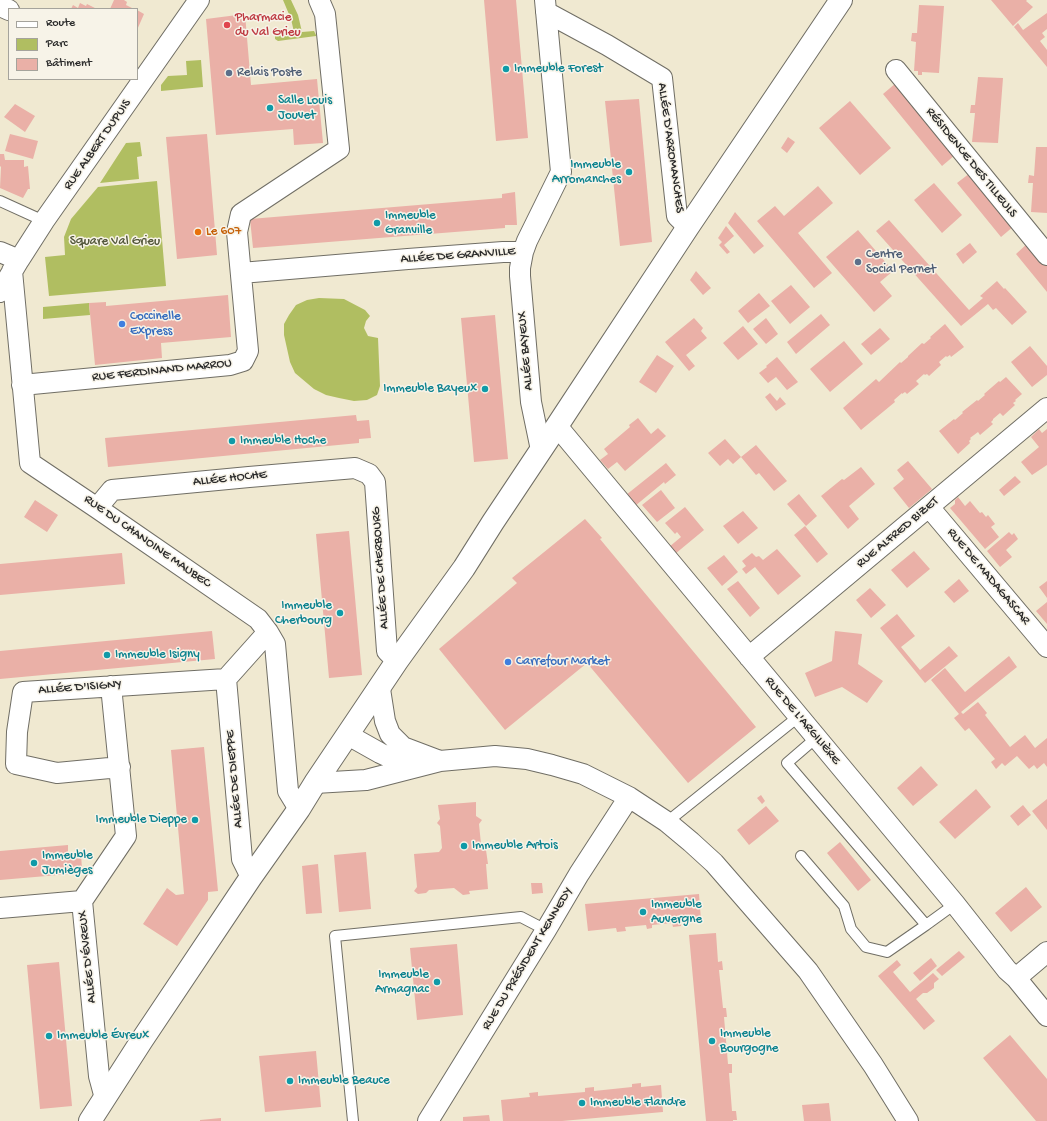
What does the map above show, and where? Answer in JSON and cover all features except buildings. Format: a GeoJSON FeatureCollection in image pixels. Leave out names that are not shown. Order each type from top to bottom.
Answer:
{"type":"FeatureCollection","features":[{"type":"Feature","properties":{"kind":"street","name":"RUE ALBERT DUPUIS"},"geometry":{"type":"LineString","coordinates":[[141,75],[199,0]]}},
{"type":"Feature","properties":{"kind":"street","name":"RUE FERDINAND MARROU"},"geometry":{"type":"LineString","coordinates":[[22,385],[230,365],[243,361],[248,351],[237,232],[240,214],[339,149],[324,14],[319,0]]}},
{"type":"Feature","properties":{"kind":"street"},"geometry":{"type":"LineString","coordinates":[[90,1121],[142,1040],[251,877],[380,689],[397,661],[464,568],[688,227],[841,0]]}},
{"type":"Feature","properties":{"kind":"street","name":"ALLÉE DE GRANVILLE"},"geometry":{"type":"LineString","coordinates":[[241,273],[424,257],[523,252],[561,172],[545,6]]}},
{"type":"Feature","properties":{"kind":"street","name":"ALLÉE D'ARROMANCHES"},"geometry":{"type":"LineString","coordinates":[[545,6],[662,78],[677,216],[688,227]]}},
{"type":"Feature","properties":{"kind":"street","name":"RÉSIDENCE DES TILLEULS"},"geometry":{"type":"LineString","coordinates":[[896,70],[1047,255]]}},
{"type":"Feature","properties":{"kind":"street","name":"RUE ALBERT DUPUIS"},"geometry":{"type":"LineString","coordinates":[[0,292],[15,265],[138,80]]}},
{"type":"Feature","properties":{"kind":"street"},"geometry":{"type":"LineString","coordinates":[[0,252],[15,265]]}},
{"type":"Feature","properties":{"kind":"street","name":"ALLÉE BAYEUX"},"geometry":{"type":"LineString","coordinates":[[523,252],[520,276],[530,402],[541,450]]}},
{"type":"Feature","properties":{"kind":"street","name":"RUE DU CHANOINE MAUBEC"},"geometry":{"type":"LineString","coordinates":[[15,265],[22,385],[30,464],[98,508],[258,619],[275,644],[288,791],[299,809]]}},
{"type":"Feature","properties":{"kind":"street","name":"RUE ALFRED BIZET"},"geometry":{"type":"LineString","coordinates":[[749,657],[1047,408]]}},
{"type":"Feature","properties":{"kind":"street","name":"RUE DE L'ARGILIÈRE"},"geometry":{"type":"LineString","coordinates":[[557,426],[955,904],[1007,970],[1016,978],[1047,1016]]}},
{"type":"Feature","properties":{"kind":"street","name":"ALLÉE HOCHE"},"geometry":{"type":"LineString","coordinates":[[98,508],[112,490],[249,476],[355,468],[369,474]]}},
{"type":"Feature","properties":{"kind":"street","name":"ALLÉE DE CHERBOURG"},"geometry":{"type":"LineString","coordinates":[[369,474],[375,482],[387,650],[397,661]]}},
{"type":"Feature","properties":{"kind":"street","name":"RUE DE MADAGASCAR"},"geometry":{"type":"LineString","coordinates":[[929,506],[1047,647]]}},
{"type":"Feature","properties":{"kind":"street"},"geometry":{"type":"LineString","coordinates":[[226,679],[268,632]]}},
{"type":"Feature","properties":{"kind":"street","name":"ALLÉE D'ISIGNY"},"geometry":{"type":"LineString","coordinates":[[120,767],[57,773],[16,764],[23,692],[226,679]]}},
{"type":"Feature","properties":{"kind":"street","name":"ALLÉE DE DIEPPE"},"geometry":{"type":"LineString","coordinates":[[226,679],[242,859],[251,877]]}},
{"type":"Feature","properties":{"kind":"street","name":"ALLÉE D'ÉVREUX"},"geometry":{"type":"LineString","coordinates":[[105,1098],[99,1076],[82,901],[126,836],[111,686]]}},
{"type":"Feature","properties":{"kind":"street"},"geometry":{"type":"LineString","coordinates":[[380,689],[385,722],[390,734],[403,747],[440,761]]}},
{"type":"Feature","properties":{"kind":"street"},"geometry":{"type":"LineString","coordinates":[[348,735],[395,760],[440,761],[495,756],[527,759],[552,764],[583,774],[629,797],[666,822],[714,863],[808,971],[865,1053],[908,1121]]}},
{"type":"Feature","properties":{"kind":"street"},"geometry":{"type":"LineString","coordinates":[[316,783],[366,780],[440,761]]}},
{"type":"Feature","properties":{"kind":"street","name":"RUE DU PRÉSIDENT KENNEDY"},"geometry":{"type":"LineString","coordinates":[[428,1121],[579,874],[629,797]]}},
{"type":"Feature","properties":{"kind":"street"},"geometry":{"type":"LineString","coordinates":[[0,908],[82,901]]}},
{"type":"Feature","properties":{"kind":"street"},"geometry":{"type":"LineString","coordinates":[[1016,978],[1047,952]]}},
{"type":"Feature","properties":{"kind":"lane"},"geometry":{"type":"LineString","coordinates":[[0,201],[44,221]]}},
{"type":"Feature","properties":{"kind":"lane"},"geometry":{"type":"LineString","coordinates":[[666,822],[798,717]]}},
{"type":"Feature","properties":{"kind":"lane"},"geometry":{"type":"LineString","coordinates":[[816,738],[787,763],[926,925]]}},
{"type":"Feature","properties":{"kind":"lane"},"geometry":{"type":"LineString","coordinates":[[800,856],[844,906],[851,929],[866,947],[887,952],[955,904]]}},
{"type":"Feature","properties":{"kind":"lane"},"geometry":{"type":"LineString","coordinates":[[353,1121],[335,936],[521,917],[546,930]]}},
{"type":"Feature","properties":{"kind":"green space"},"geometry":{"type":"Polygon","coordinates":[[[283,0],[291,0],[298,15],[302,32],[314,31],[316,36],[278,41],[275,39],[275,35],[277,34],[294,32],[291,19],[283,0]]]}},
{"type":"Feature","properties":{"kind":"green space"},"geometry":{"type":"Polygon","coordinates":[[[201,60],[203,87],[161,91],[161,85],[168,76],[187,75],[186,61],[201,60]]]}},
{"type":"Feature","properties":{"kind":"green space"},"geometry":{"type":"Polygon","coordinates":[[[140,142],[142,156],[137,157],[139,179],[100,183],[126,143],[140,142]]]}},
{"type":"Feature","properties":{"kind":"green space","name":"Square Val Grieu"},"geometry":{"type":"Polygon","coordinates":[[[157,181],[166,286],[49,296],[45,257],[65,255],[64,237],[71,219],[98,187],[157,181]]]}},
{"type":"Feature","properties":{"kind":"green space"},"geometry":{"type":"Polygon","coordinates":[[[319,298],[344,299],[365,310],[370,316],[366,321],[364,328],[368,336],[378,338],[380,386],[377,395],[367,400],[354,401],[326,395],[314,389],[295,373],[290,362],[284,335],[284,324],[296,305],[307,300],[319,298]]]}},
{"type":"Feature","properties":{"kind":"green space"},"geometry":{"type":"Polygon","coordinates":[[[89,303],[90,315],[43,319],[43,307],[89,303]]]}},
{"type":"Feature","properties":{"kind":"place","name":"Pharmacie du Val Grieu"},"geometry":{"type":"Point","coordinates":[227,25]}},
{"type":"Feature","properties":{"kind":"place","name":"Immeuble Forest"},"geometry":{"type":"Point","coordinates":[506,69]}},
{"type":"Feature","properties":{"kind":"place","name":"Relais Poste"},"geometry":{"type":"Point","coordinates":[229,73]}},
{"type":"Feature","properties":{"kind":"place","name":"Salle Louis Jouvet"},"geometry":{"type":"Point","coordinates":[270,108]}},
{"type":"Feature","properties":{"kind":"place","name":"Immeuble Arromanches"},"geometry":{"type":"Point","coordinates":[629,172]}},
{"type":"Feature","properties":{"kind":"place","name":"Immeuble Granville"},"geometry":{"type":"Point","coordinates":[377,223]}},
{"type":"Feature","properties":{"kind":"place","name":"Le 607"},"geometry":{"type":"Point","coordinates":[198,232]}},
{"type":"Feature","properties":{"kind":"place","name":"Centre Social Pernet"},"geometry":{"type":"Point","coordinates":[858,262]}},
{"type":"Feature","properties":{"kind":"place","name":"Coccinelle Express"},"geometry":{"type":"Point","coordinates":[122,324]}},
{"type":"Feature","properties":{"kind":"place","name":"Immeuble Bayeux"},"geometry":{"type":"Point","coordinates":[485,389]}},
{"type":"Feature","properties":{"kind":"place","name":"Immeuble Hoche"},"geometry":{"type":"Point","coordinates":[232,441]}},
{"type":"Feature","properties":{"kind":"place","name":"Immeuble Cherbourg"},"geometry":{"type":"Point","coordinates":[340,613]}},
{"type":"Feature","properties":{"kind":"place","name":"Immeuble Isigny"},"geometry":{"type":"Point","coordinates":[107,655]}},
{"type":"Feature","properties":{"kind":"place","name":"Carrefour Market"},"geometry":{"type":"Point","coordinates":[508,662]}},
{"type":"Feature","properties":{"kind":"place","name":"Immeuble Dieppe"},"geometry":{"type":"Point","coordinates":[195,820]}},
{"type":"Feature","properties":{"kind":"place","name":"Immeuble Artois"},"geometry":{"type":"Point","coordinates":[464,846]}},
{"type":"Feature","properties":{"kind":"place","name":"Immeuble Jumièges"},"geometry":{"type":"Point","coordinates":[34,863]}},
{"type":"Feature","properties":{"kind":"place","name":"Immeuble Auvergne"},"geometry":{"type":"Point","coordinates":[643,912]}},
{"type":"Feature","properties":{"kind":"place","name":"Immeuble Armagnac"},"geometry":{"type":"Point","coordinates":[437,982]}},
{"type":"Feature","properties":{"kind":"place","name":"Immeuble Évreux"},"geometry":{"type":"Point","coordinates":[49,1036]}},
{"type":"Feature","properties":{"kind":"place","name":"Immeuble Bourgogne"},"geometry":{"type":"Point","coordinates":[712,1041]}},
{"type":"Feature","properties":{"kind":"place","name":"Immeuble Beauce"},"geometry":{"type":"Point","coordinates":[290,1081]}},
{"type":"Feature","properties":{"kind":"place","name":"Immeuble Flandre"},"geometry":{"type":"Point","coordinates":[582,1103]}}]}
